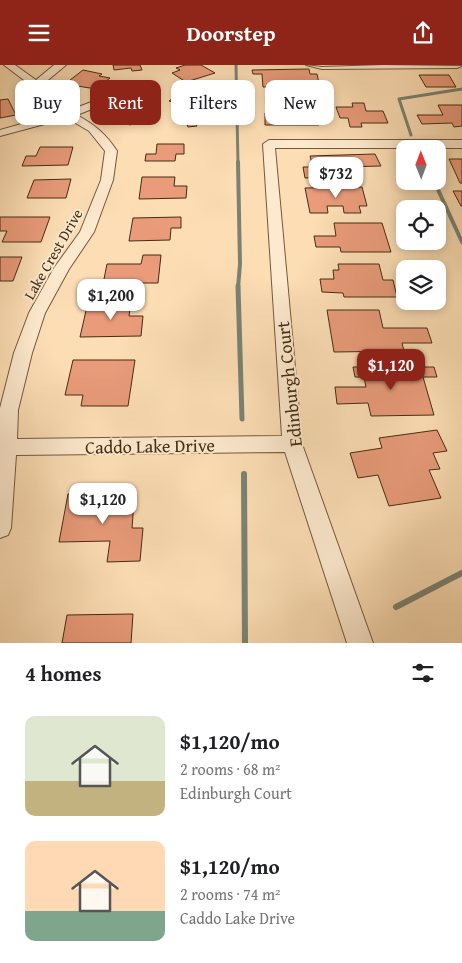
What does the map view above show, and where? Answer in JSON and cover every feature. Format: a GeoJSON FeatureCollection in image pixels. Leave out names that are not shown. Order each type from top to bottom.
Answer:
{"type":"FeatureCollection","features":[{"type":"Feature","properties":{"kind":"street","name":"Lake Crest Drive"},"geometry":{"type":"LineString","coordinates":[[9,65],[30,80]]}},
{"type":"Feature","properties":{"kind":"street"},"geometry":{"type":"LineString","coordinates":[[42,80],[61,65]]}},
{"type":"Feature","properties":{"kind":"street","name":"Lake Crest Drive"},"geometry":{"type":"LineString","coordinates":[[0,528],[9,410],[23,353],[38,313],[62,268],[88,232],[107,180],[111,151],[104,139],[80,121]]}},
{"type":"Feature","properties":{"kind":"street"},"geometry":{"type":"LineString","coordinates":[[0,133],[36,125]]}},
{"type":"Feature","properties":{"kind":"street","name":"Edinburgh Court"},"geometry":{"type":"LineString","coordinates":[[360,643],[292,444],[269,144],[462,144]]}},
{"type":"Feature","properties":{"kind":"street","name":"Caddo Lake Drive"},"geometry":{"type":"LineString","coordinates":[[7,447],[292,444]]}},
{"type":"Feature","properties":{"kind":"lane"},"geometry":{"type":"LineString","coordinates":[[308,65],[322,68],[386,66],[457,67],[460,65]]}},
{"type":"Feature","properties":{"kind":"building"},"geometry":{"type":"Polygon","coordinates":[[[113,65],[140,65],[142,70],[132,71],[131,68],[114,70],[113,65]]]}},
{"type":"Feature","properties":{"kind":"building"},"geometry":{"type":"Polygon","coordinates":[[[185,65],[201,65],[215,73],[192,80],[183,80],[172,73],[180,70],[176,68],[185,65]]]}},
{"type":"Feature","properties":{"kind":"building"},"geometry":{"type":"Polygon","coordinates":[[[309,69],[310,74],[317,74],[318,80],[265,80],[265,87],[263,87],[262,74],[253,74],[252,70],[309,69]]]}},
{"type":"Feature","properties":{"kind":"building"},"geometry":{"type":"Polygon","coordinates":[[[83,70],[102,74],[99,76],[110,78],[107,80],[90,80],[90,88],[80,86],[80,80],[70,80],[83,70]]]}},
{"type":"Feature","properties":{"kind":"building"},"geometry":{"type":"Polygon","coordinates":[[[419,75],[449,75],[456,87],[426,87],[419,75]]]}},
{"type":"Feature","properties":{"kind":"building"},"geometry":{"type":"Polygon","coordinates":[[[8,99],[15,115],[0,118],[0,100],[8,99]]]}},
{"type":"Feature","properties":{"kind":"building"},"geometry":{"type":"Polygon","coordinates":[[[352,103],[364,103],[366,111],[383,111],[388,123],[361,123],[362,127],[350,127],[348,118],[340,118],[336,107],[353,107],[352,103]]]}},
{"type":"Feature","properties":{"kind":"building"},"geometry":{"type":"Polygon","coordinates":[[[438,105],[462,105],[462,126],[454,127],[452,123],[422,124],[417,115],[443,115],[438,105]]]}},
{"type":"Feature","properties":{"kind":"building"},"geometry":{"type":"Polygon","coordinates":[[[157,144],[184,144],[184,154],[176,154],[175,161],[145,161],[146,154],[156,154],[157,144]]]}},
{"type":"Feature","properties":{"kind":"building"},"geometry":{"type":"Polygon","coordinates":[[[40,147],[73,147],[68,165],[22,166],[26,156],[36,156],[40,147]]]}},
{"type":"Feature","properties":{"kind":"building"},"geometry":{"type":"Polygon","coordinates":[[[375,154],[381,166],[342,167],[345,177],[305,178],[303,167],[313,167],[310,156],[375,154]]]}},
{"type":"Feature","properties":{"kind":"building"},"geometry":{"type":"Polygon","coordinates":[[[449,159],[462,159],[462,183],[460,183],[449,159]]]}},
{"type":"Feature","properties":{"kind":"building"},"geometry":{"type":"Polygon","coordinates":[[[142,177],[175,177],[174,186],[187,186],[186,198],[139,199],[142,177]]]}},
{"type":"Feature","properties":{"kind":"building"},"geometry":{"type":"Polygon","coordinates":[[[71,179],[66,198],[27,198],[34,180],[71,179]]]}},
{"type":"Feature","properties":{"kind":"building"},"geometry":{"type":"Polygon","coordinates":[[[362,187],[367,206],[359,206],[361,213],[344,213],[343,206],[327,206],[328,213],[310,213],[305,188],[362,187]]]}},
{"type":"Feature","properties":{"kind":"building"},"geometry":{"type":"Polygon","coordinates":[[[453,191],[462,191],[462,206],[461,206],[453,191]]]}},
{"type":"Feature","properties":{"kind":"building"},"geometry":{"type":"Polygon","coordinates":[[[0,217],[50,217],[41,242],[2,242],[7,231],[0,231],[0,217]]]}},
{"type":"Feature","properties":{"kind":"building"},"geometry":{"type":"Polygon","coordinates":[[[181,217],[181,228],[171,228],[170,240],[129,241],[133,218],[181,217]]]}},
{"type":"Feature","properties":{"kind":"building"},"geometry":{"type":"Polygon","coordinates":[[[334,223],[382,223],[391,252],[341,252],[340,247],[316,247],[314,236],[336,236],[334,223]]]}},
{"type":"Feature","properties":{"kind":"building"},"geometry":{"type":"Polygon","coordinates":[[[143,255],[161,255],[158,283],[137,283],[136,289],[102,289],[107,264],[141,264],[143,255]]]}},
{"type":"Feature","properties":{"kind":"building"},"geometry":{"type":"Polygon","coordinates":[[[0,257],[22,257],[13,281],[0,281],[0,257]]]}},
{"type":"Feature","properties":{"kind":"building"},"geometry":{"type":"Polygon","coordinates":[[[338,264],[379,264],[383,280],[393,280],[396,297],[344,297],[343,293],[322,292],[320,279],[334,279],[333,270],[339,270],[338,264]]]}},
{"type":"Feature","properties":{"kind":"building"},"geometry":{"type":"Polygon","coordinates":[[[88,302],[131,302],[129,316],[143,316],[141,336],[80,337],[88,302]]]}},
{"type":"Feature","properties":{"kind":"building"},"geometry":{"type":"Polygon","coordinates":[[[327,310],[379,310],[383,328],[427,328],[432,343],[402,343],[404,351],[334,352],[327,310]]]}},
{"type":"Feature","properties":{"kind":"building"},"geometry":{"type":"Polygon","coordinates":[[[73,360],[135,360],[128,406],[81,406],[83,395],[65,395],[73,360]]]}},
{"type":"Feature","properties":{"kind":"building"},"geometry":{"type":"Polygon","coordinates":[[[353,367],[434,367],[437,377],[423,377],[434,415],[371,416],[368,403],[337,404],[335,387],[366,387],[364,377],[355,377],[353,367]]]}},
{"type":"Feature","properties":{"kind":"building"},"geometry":{"type":"Polygon","coordinates":[[[437,430],[447,451],[433,453],[440,469],[429,470],[441,498],[389,506],[378,475],[358,478],[350,453],[382,448],[379,438],[437,430]]]}},
{"type":"Feature","properties":{"kind":"building"},"geometry":{"type":"Polygon","coordinates":[[[112,493],[111,503],[134,502],[132,528],[143,528],[140,561],[107,562],[110,541],[59,542],[68,494],[112,493]]]}},
{"type":"Feature","properties":{"kind":"building"},"geometry":{"type":"Polygon","coordinates":[[[133,614],[131,643],[62,643],[67,615],[133,614]]]}},
{"type":"Feature","properties":{"kind":"waterway"},"geometry":{"type":"LineString","coordinates":[[236,65],[238,164]]}},
{"type":"Feature","properties":{"kind":"waterway"},"geometry":{"type":"LineString","coordinates":[[411,135],[399,99],[462,89]]}},
{"type":"Feature","properties":{"kind":"waterway"},"geometry":{"type":"LineString","coordinates":[[238,162],[240,264],[238,287]]}},
{"type":"Feature","properties":{"kind":"waterway"},"geometry":{"type":"LineString","coordinates":[[438,190],[462,242]]}},
{"type":"Feature","properties":{"kind":"waterway"},"geometry":{"type":"LineString","coordinates":[[238,287],[242,419]]}},
{"type":"Feature","properties":{"kind":"waterway"},"geometry":{"type":"LineString","coordinates":[[244,474],[245,643]]}},
{"type":"Feature","properties":{"kind":"waterway"},"geometry":{"type":"LineString","coordinates":[[396,607],[462,573]]}}]}
